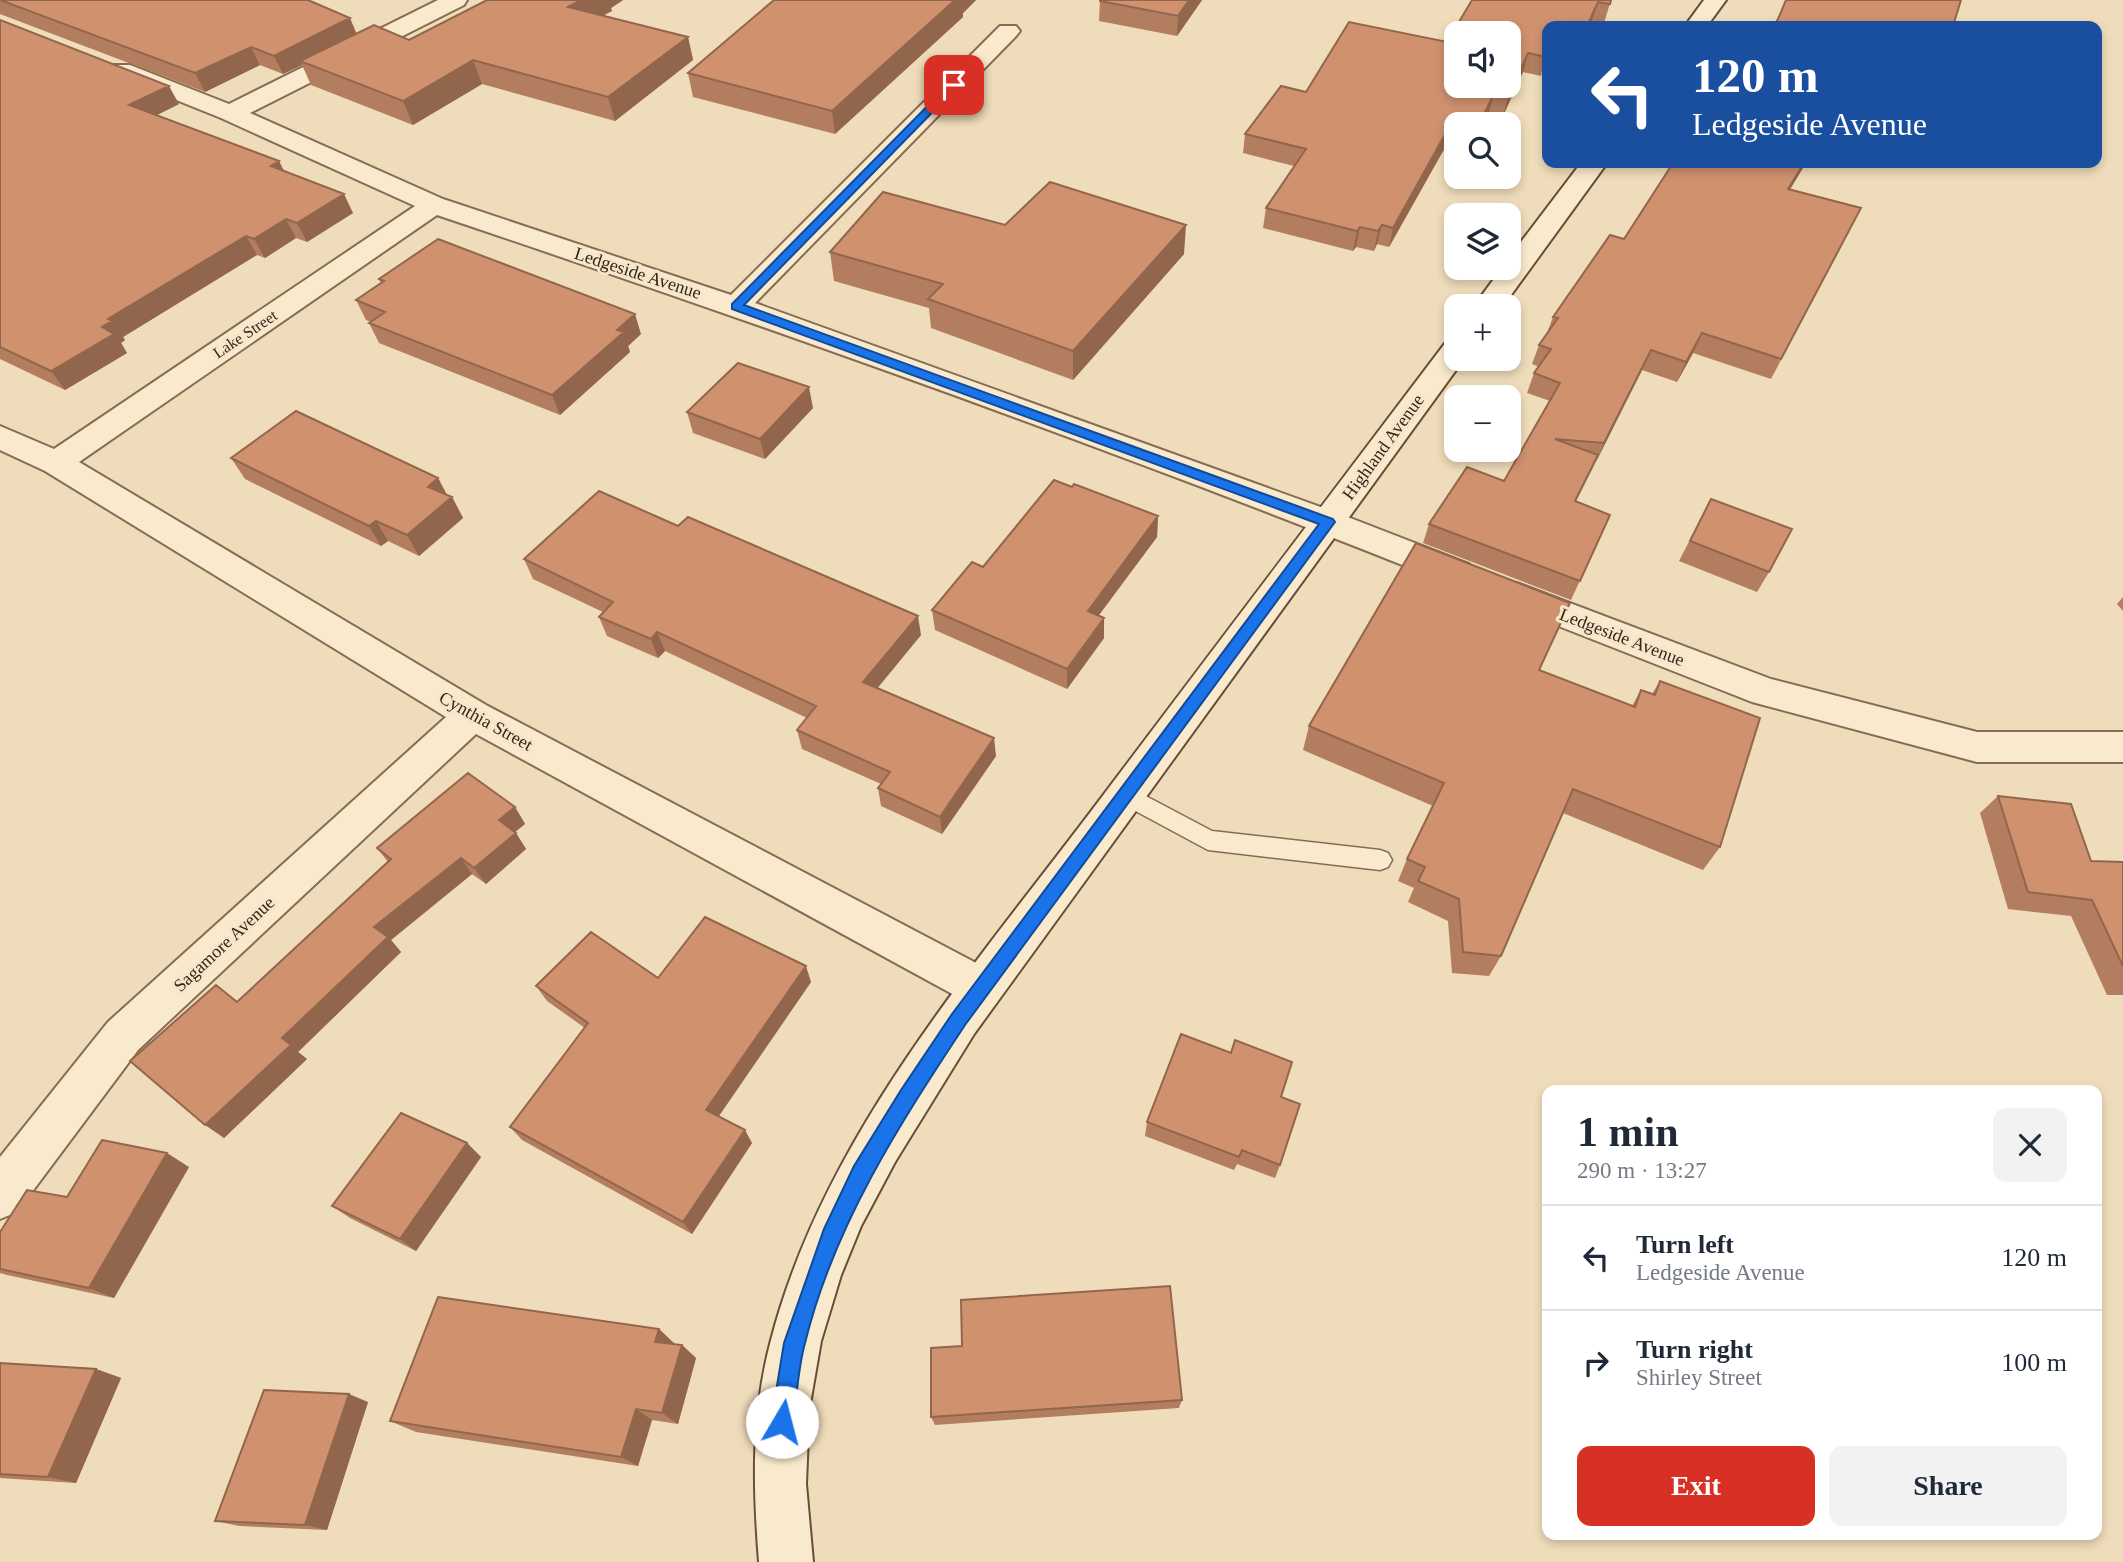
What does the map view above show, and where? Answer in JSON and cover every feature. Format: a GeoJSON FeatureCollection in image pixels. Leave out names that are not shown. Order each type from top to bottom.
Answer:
{"type":"FeatureCollection","features":[{"type":"Feature","properties":{"kind":"street"},"geometry":{"type":"LineString","coordinates":[[230,113],[456,0]]}},
{"type":"Feature","properties":{"kind":"street"},"geometry":{"type":"LineString","coordinates":[[1700,21],[1715,0]]}},
{"type":"Feature","properties":{"kind":"street"},"geometry":{"type":"LineString","coordinates":[[736,306],[1008,30]]}},
{"type":"Feature","properties":{"kind":"street","name":"Ledgeside Avenue"},"geometry":{"type":"LineString","coordinates":[[90,58],[230,113],[434,205],[736,306],[1328,522],[1765,692],[1977,747],[2123,747]]}},
{"type":"Feature","properties":{"kind":"street"},"geometry":{"type":"LineString","coordinates":[[1497,294],[1590,168]]}},
{"type":"Feature","properties":{"kind":"street","name":"Lake Street"},"geometry":{"type":"LineString","coordinates":[[56,463],[434,205]]}},
{"type":"Feature","properties":{"kind":"street","name":"Highland Avenue"},"geometry":{"type":"LineString","coordinates":[[786,1562],[780,1497],[782,1422],[794,1343],[831,1236],[861,1173],[907,1096],[982,988],[1444,365]]}},
{"type":"Feature","properties":{"kind":"street","name":"Cynthia Street"},"geometry":{"type":"LineString","coordinates":[[0,437],[56,463],[473,715],[982,988]]}},
{"type":"Feature","properties":{"kind":"street","name":"Sagamore Avenue"},"geometry":{"type":"LineString","coordinates":[[0,1195],[124,1036],[473,715]]}},
{"type":"Feature","properties":{"kind":"lane"},"geometry":{"type":"LineString","coordinates":[[1125,794],[1208,840],[1380,860]]}},
{"type":"Feature","properties":{"kind":"building"},"geometry":{"type":"Polygon","coordinates":[[[0,0],[308,0],[350,18],[274,56],[251,47],[195,73],[0,0]]]}},
{"type":"Feature","properties":{"kind":"building"},"geometry":{"type":"Polygon","coordinates":[[[487,0],[581,0],[568,7],[688,37],[608,97],[473,60],[403,101],[300,61],[374,25],[409,40],[487,0]]]}},
{"type":"Feature","properties":{"kind":"building"},"geometry":{"type":"Polygon","coordinates":[[[774,0],[955,0],[832,111],[688,73],[774,0]]]}},
{"type":"Feature","properties":{"kind":"building"},"geometry":{"type":"Polygon","coordinates":[[[1100,0],[1189,0],[1178,16],[1100,0]]]}},
{"type":"Feature","properties":{"kind":"building"},"geometry":{"type":"Polygon","coordinates":[[[1472,0],[1611,0],[1610,4],[1598,2],[1589,21],[1542,21],[1542,56],[1528,53],[1521,68],[1521,21],[1460,21],[1472,0]]]}},
{"type":"Feature","properties":{"kind":"building"},"geometry":{"type":"Polygon","coordinates":[[[1786,0],[1961,0],[1955,21],[1777,21],[1786,0]]]}},
{"type":"Feature","properties":{"kind":"building"},"geometry":{"type":"Polygon","coordinates":[[[0,20],[169,86],[129,105],[279,161],[271,166],[344,194],[297,223],[286,219],[254,239],[246,236],[108,319],[112,321],[102,327],[114,334],[51,371],[0,347],[0,20]]]}},
{"type":"Feature","properties":{"kind":"building"},"geometry":{"type":"Polygon","coordinates":[[[1349,22],[1444,41],[1444,98],[1492,98],[1485,112],[1444,112],[1444,136],[1393,228],[1382,225],[1378,231],[1360,227],[1357,231],[1266,208],[1306,149],[1245,134],[1281,86],[1306,92],[1349,22]]]}},
{"type":"Feature","properties":{"kind":"building"},"geometry":{"type":"Polygon","coordinates":[[[1670,168],[1801,168],[1788,189],[1861,208],[1781,359],[1702,333],[1686,362],[1651,350],[1604,443],[1555,439],[1598,455],[1575,501],[1610,515],[1580,581],[1429,524],[1467,467],[1504,481],[1515,462],[1521,462],[1521,451],[1560,383],[1534,373],[1551,349],[1539,345],[1558,318],[1553,317],[1610,235],[1624,239],[1670,168]]]}},
{"type":"Feature","properties":{"kind":"building"},"geometry":{"type":"Polygon","coordinates":[[[1050,182],[1186,225],[1073,351],[928,299],[943,284],[830,252],[883,192],[1005,225],[1050,182]]]}},
{"type":"Feature","properties":{"kind":"building"},"geometry":{"type":"Polygon","coordinates":[[[438,239],[635,314],[617,330],[624,332],[552,395],[369,323],[385,312],[356,300],[384,281],[379,279],[438,239]]]}},
{"type":"Feature","properties":{"kind":"building"},"geometry":{"type":"Polygon","coordinates":[[[738,363],[809,387],[760,439],[687,412],[738,363]]]}},
{"type":"Feature","properties":{"kind":"building"},"geometry":{"type":"Polygon","coordinates":[[[296,411],[438,478],[428,487],[452,497],[407,535],[376,521],[369,526],[231,458],[296,411]]]}},
{"type":"Feature","properties":{"kind":"building"},"geometry":{"type":"Polygon","coordinates":[[[1054,480],[1072,487],[1074,484],[1158,516],[1088,611],[1104,618],[1067,669],[932,610],[972,562],[983,567],[1054,480]]]}},
{"type":"Feature","properties":{"kind":"building"},"geometry":{"type":"Polygon","coordinates":[[[599,491],[678,526],[688,517],[918,616],[863,682],[994,738],[940,817],[878,788],[890,772],[797,730],[816,706],[657,632],[651,639],[599,617],[613,602],[524,559],[599,491]]]}},
{"type":"Feature","properties":{"kind":"building"},"geometry":{"type":"Polygon","coordinates":[[[1711,499],[1792,529],[1769,572],[1690,541],[1711,499]]]}},
{"type":"Feature","properties":{"kind":"building"},"geometry":{"type":"Polygon","coordinates":[[[1416,543],[1570,603],[1539,670],[1635,707],[1641,690],[1655,695],[1660,681],[1760,718],[1720,847],[1573,789],[1501,956],[1463,952],[1459,899],[1418,881],[1425,867],[1407,859],[1444,783],[1309,726],[1416,543]]]}},
{"type":"Feature","properties":{"kind":"building"},"geometry":{"type":"Polygon","coordinates":[[[468,773],[515,807],[499,820],[516,833],[474,868],[461,858],[374,927],[388,937],[282,1038],[291,1045],[205,1125],[130,1061],[216,985],[237,1002],[391,859],[377,848],[468,773]]]}},
{"type":"Feature","properties":{"kind":"building"},"geometry":{"type":"Polygon","coordinates":[[[1998,796],[2071,804],[2091,861],[2123,862],[2123,966],[2092,900],[2028,892],[1998,796]]]}},
{"type":"Feature","properties":{"kind":"building"},"geometry":{"type":"Polygon","coordinates":[[[705,917],[806,966],[706,1110],[745,1130],[683,1222],[510,1127],[588,1023],[536,986],[591,932],[658,978],[705,917]]]}},
{"type":"Feature","properties":{"kind":"building"},"geometry":{"type":"Polygon","coordinates":[[[1181,1034],[1231,1053],[1235,1040],[1292,1062],[1281,1097],[1300,1104],[1280,1165],[1242,1150],[1239,1157],[1147,1122],[1181,1034]]]}},
{"type":"Feature","properties":{"kind":"building"},"geometry":{"type":"Polygon","coordinates":[[[401,1113],[467,1143],[400,1239],[332,1206],[401,1113]]]}},
{"type":"Feature","properties":{"kind":"building"},"geometry":{"type":"Polygon","coordinates":[[[102,1140],[167,1153],[89,1288],[0,1269],[0,1232],[27,1190],[67,1197],[102,1140]]]}},
{"type":"Feature","properties":{"kind":"building"},"geometry":{"type":"Polygon","coordinates":[[[1170,1286],[1182,1400],[931,1417],[931,1348],[962,1346],[961,1300],[1170,1286]]]}},
{"type":"Feature","properties":{"kind":"building"},"geometry":{"type":"Polygon","coordinates":[[[438,1297],[659,1329],[655,1342],[682,1345],[662,1413],[636,1409],[621,1457],[390,1421],[438,1297]]]}},
{"type":"Feature","properties":{"kind":"building"},"geometry":{"type":"Polygon","coordinates":[[[0,1363],[96,1369],[48,1477],[0,1474],[0,1363]]]}},
{"type":"Feature","properties":{"kind":"building"},"geometry":{"type":"Polygon","coordinates":[[[264,1390],[349,1394],[305,1525],[215,1521],[264,1390]]]}},
{"type":"Feature","properties":{"kind":"route"},"geometry":{"type":"LineString","coordinates":[[782,1422],[794,1343],[831,1236],[861,1173],[907,1096],[959,1020],[1328,522],[736,306],[954,85]]}}]}
